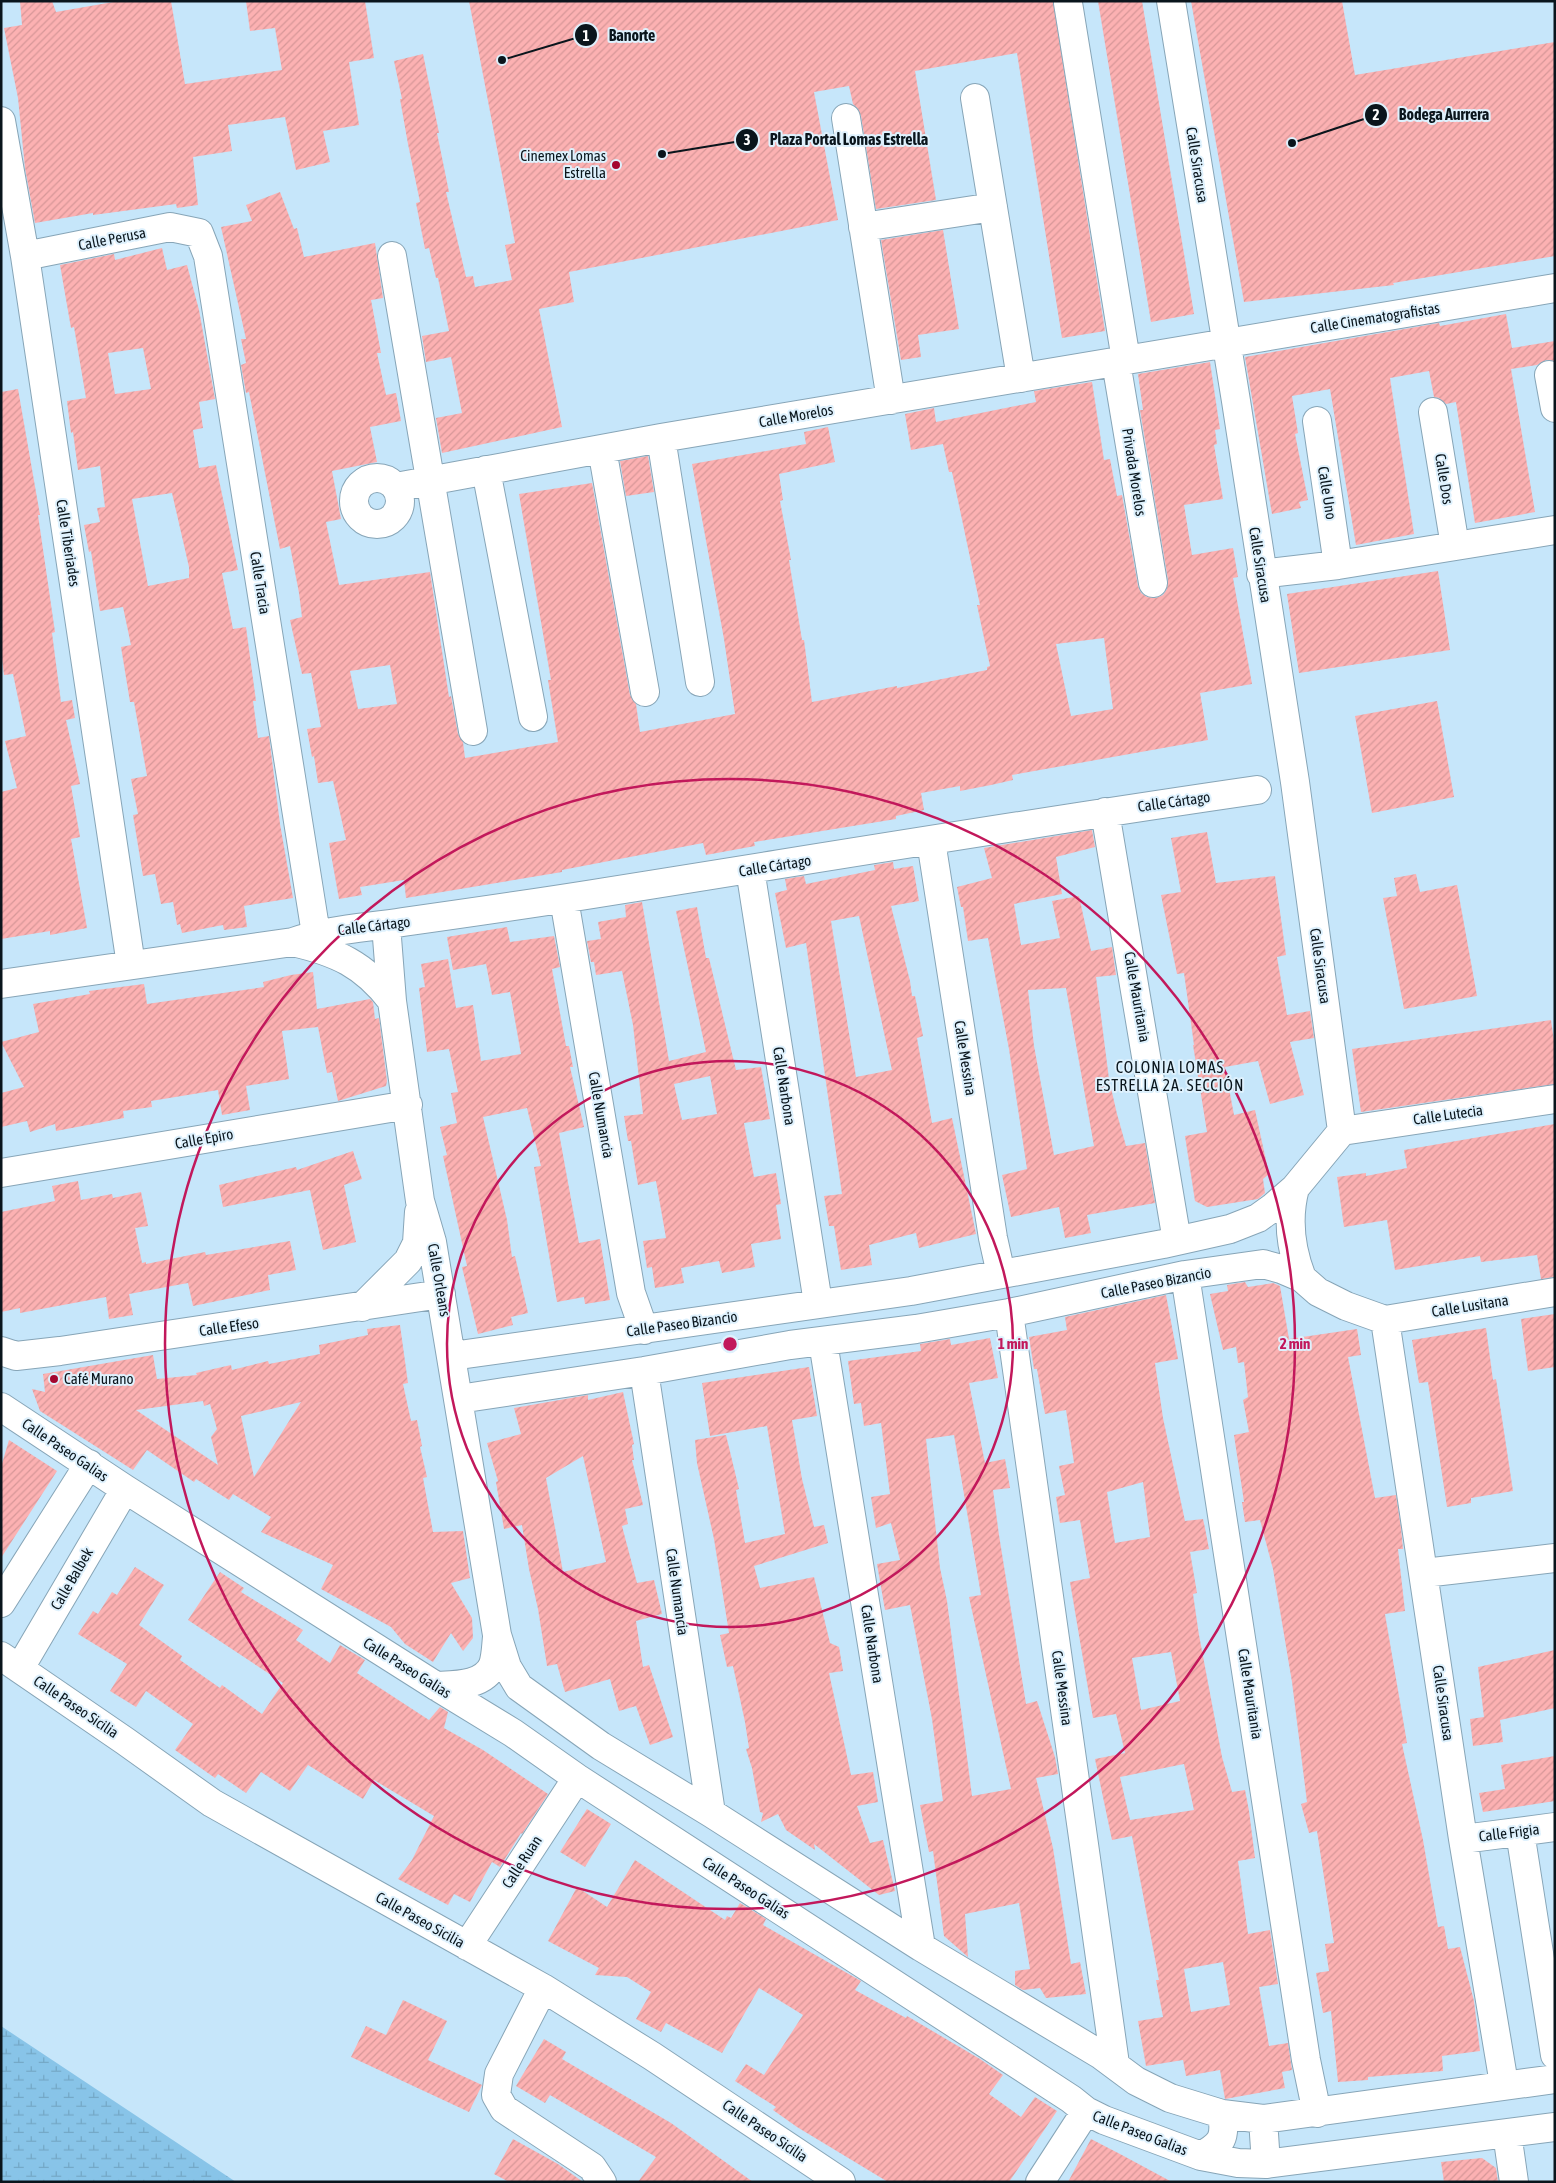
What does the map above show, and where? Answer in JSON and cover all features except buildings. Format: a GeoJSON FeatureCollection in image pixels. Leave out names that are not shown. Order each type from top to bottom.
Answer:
{"type":"FeatureCollection","features":[{"type":"Feature","properties":{"kind":"street","name":"Calle Siracusa"},"geometry":{"type":"LineString","coordinates":[[1171,1],[1295,782],[1342,1131]]}},
{"type":"Feature","properties":{"kind":"street","name":"Privada Morelos"},"geometry":{"type":"LineString","coordinates":[[1068,3],[1152,583]]}},
{"type":"Feature","properties":{"kind":"street"},"geometry":{"type":"LineString","coordinates":[[975,98],[1021,378]]}},
{"type":"Feature","properties":{"kind":"street"},"geometry":{"type":"LineString","coordinates":[[846,118],[891,400]]}},
{"type":"Feature","properties":{"kind":"street","name":"Calle Tiberiades"},"geometry":{"type":"LineString","coordinates":[[1,121],[25,256],[131,965]]}},
{"type":"Feature","properties":{"kind":"street"},"geometry":{"type":"LineString","coordinates":[[863,228],[993,207]]}},
{"type":"Feature","properties":{"kind":"street","name":"Calle Perusa"},"geometry":{"type":"LineString","coordinates":[[25,256],[170,227],[200,233]]}},
{"type":"Feature","properties":{"kind":"street","name":"Calle Tracia"},"geometry":{"type":"LineString","coordinates":[[200,233],[208,256],[304,938]]}},
{"type":"Feature","properties":{"kind":"street"},"geometry":{"type":"LineString","coordinates":[[392,256],[473,731]]}},
{"type":"Feature","properties":{"kind":"street","name":"Calle Cinematografistas"},"geometry":{"type":"LineString","coordinates":[[1196,348],[1555,288]]}},
{"type":"Feature","properties":{"kind":"street","name":"Calle Morelos"},"geometry":{"type":"LineString","coordinates":[[396,487],[662,438],[1196,348]]}},
{"type":"Feature","properties":{"kind":"street"},"geometry":{"type":"LineString","coordinates":[[1549,375],[1555,408]]}},
{"type":"Feature","properties":{"kind":"street","name":"Calle Dos"},"geometry":{"type":"LineString","coordinates":[[1433,412],[1454,546]]}},
{"type":"Feature","properties":{"kind":"street","name":"Calle Uno"},"geometry":{"type":"LineString","coordinates":[[1317,421],[1338,565]]}},
{"type":"Feature","properties":{"kind":"street"},"geometry":{"type":"LineString","coordinates":[[662,438],[700,682]]}},
{"type":"Feature","properties":{"kind":"street"},"geometry":{"type":"LineString","coordinates":[[602,449],[645,692]]}},
{"type":"Feature","properties":{"kind":"street"},"geometry":{"type":"LineString","coordinates":[[486,470],[533,717]]}},
{"type":"Feature","properties":{"kind":"street"},"geometry":{"type":"LineString","coordinates":[[1261,574],[1338,565],[1555,530]]}},
{"type":"Feature","properties":{"kind":"street","name":"Calle Cártago"},"geometry":{"type":"LineString","coordinates":[[1,984],[304,938],[351,928],[386,925],[564,899],[1105,812],[1257,790]]}},
{"type":"Feature","properties":{"kind":"street","name":"Calle Mauritania"},"geometry":{"type":"LineString","coordinates":[[1105,812],[1176,1241]]}},
{"type":"Feature","properties":{"kind":"street","name":"Calle Messina"},"geometry":{"type":"LineString","coordinates":[[931,841],[993,1238],[1001,1274]]}},
{"type":"Feature","properties":{"kind":"street","name":"Calle Narbona"},"geometry":{"type":"LineString","coordinates":[[750,870],[818,1303]]}},
{"type":"Feature","properties":{"kind":"street","name":"Calle Numancia"},"geometry":{"type":"LineString","coordinates":[[564,899],[631,1293],[644,1330]]}},
{"type":"Feature","properties":{"kind":"street","name":"Calle Orleans"},"geometry":{"type":"LineString","coordinates":[[386,925],[392,1001],[420,1201],[432,1242],[460,1399],[497,1635]]}},
{"type":"Feature","properties":{"kind":"street","name":"Calle Cártago"},"geometry":{"type":"LineString","coordinates":[[304,938],[356,965],[379,984],[392,1001]]}},
{"type":"Feature","properties":{"kind":"street","name":"Calle Lutecia"},"geometry":{"type":"LineString","coordinates":[[1342,1131],[1555,1099]]}},
{"type":"Feature","properties":{"kind":"street","name":"Calle Epiro"},"geometry":{"type":"LineString","coordinates":[[1,1173],[408,1105]]}},
{"type":"Feature","properties":{"kind":"street","name":"Calle Paseo Bizancio"},"geometry":{"type":"LineString","coordinates":[[452,1356],[911,1291],[1176,1241],[1245,1225],[1258,1218],[1295,1188],[1342,1131]]}},
{"type":"Feature","properties":{"kind":"street"},"geometry":{"type":"LineString","coordinates":[[1295,1188],[1291,1207],[1292,1241],[1302,1278]]}},
{"type":"Feature","properties":{"kind":"street"},"geometry":{"type":"LineString","coordinates":[[362,1307],[408,1262],[417,1243],[420,1201]]}},
{"type":"Feature","properties":{"kind":"street","name":"Calle Paseo Bizancio"},"geometry":{"type":"LineString","coordinates":[[460,1399],[644,1371],[790,1345],[916,1329],[1185,1276],[1263,1264],[1302,1278],[1325,1296],[1346,1306],[1385,1320]]}},
{"type":"Feature","properties":{"kind":"street","name":"Calle Mauritania"},"geometry":{"type":"LineString","coordinates":[[1185,1276],[1306,2060],[1317,2113]]}},
{"type":"Feature","properties":{"kind":"street"},"geometry":{"type":"LineString","coordinates":[[911,1291],[916,1329]]}},
{"type":"Feature","properties":{"kind":"street","name":"Calle Lusitana"},"geometry":{"type":"LineString","coordinates":[[1385,1320],[1555,1292]]}},
{"type":"Feature","properties":{"kind":"street","name":"Calle Efeso"},"geometry":{"type":"LineString","coordinates":[[8,1354],[362,1307],[441,1294]]}},
{"type":"Feature","properties":{"kind":"street","name":"Calle Messina"},"geometry":{"type":"LineString","coordinates":[[1008,1312],[1115,2064]]}},
{"type":"Feature","properties":{"kind":"street","name":"Calle Siracusa"},"geometry":{"type":"LineString","coordinates":[[1385,1320],[1463,1839],[1504,2084]]}},
{"type":"Feature","properties":{"kind":"street","name":"Calle Narbona"},"geometry":{"type":"LineString","coordinates":[[823,1342],[921,1947]]}},
{"type":"Feature","properties":{"kind":"street","name":"Calle Numancia"},"geometry":{"type":"LineString","coordinates":[[644,1371],[711,1813]]}},
{"type":"Feature","properties":{"kind":"street","name":"Calle Paseo Galias"},"geometry":{"type":"LineString","coordinates":[[1,1407],[89,1464],[125,1490],[513,1733],[577,1778],[1071,2099],[1086,2111],[1201,2156],[1238,2163],[1266,2164],[1555,2127]]}},
{"type":"Feature","properties":{"kind":"street"},"geometry":{"type":"LineString","coordinates":[[1,1603],[89,1464]]}},
{"type":"Feature","properties":{"kind":"street","name":"Calle Balbek"},"geometry":{"type":"LineString","coordinates":[[10,1662],[125,1490]]}},
{"type":"Feature","properties":{"kind":"street"},"geometry":{"type":"LineString","coordinates":[[1424,1573],[1555,1558]]}},
{"type":"Feature","properties":{"kind":"street"},"geometry":{"type":"LineString","coordinates":[[436,1686],[467,1683],[488,1674],[493,1663],[497,1635]]}},
{"type":"Feature","properties":{"kind":"street"},"geometry":{"type":"LineString","coordinates":[[497,1635],[507,1667],[518,1687],[601,1746],[711,1813],[921,1947],[1115,2064],[1136,2081],[1170,2098],[1222,2114],[1263,2120],[1504,2084],[1555,2079]]}},
{"type":"Feature","properties":{"kind":"street","name":"Calle Paseo Sicilia"},"geometry":{"type":"LineString","coordinates":[[10,1662],[212,1803],[543,1988],[652,2056],[808,2173],[841,2182]]}},
{"type":"Feature","properties":{"kind":"street"},"geometry":{"type":"LineString","coordinates":[[513,1733],[535,1699]]}},
{"type":"Feature","properties":{"kind":"street","name":"Calle Ruan"},"geometry":{"type":"LineString","coordinates":[[468,1946],[577,1778]]}},
{"type":"Feature","properties":{"kind":"street","name":"Calle Frigia"},"geometry":{"type":"LineString","coordinates":[[1463,1839],[1555,1827]]}},
{"type":"Feature","properties":{"kind":"street"},"geometry":{"type":"LineString","coordinates":[[1520,1832],[1555,2055]]}},
{"type":"Feature","properties":{"kind":"street"},"geometry":{"type":"LineString","coordinates":[[543,1988],[499,2074],[496,2095],[504,2109],[592,2167],[602,2182]]}},
{"type":"Feature","properties":{"kind":"street"},"geometry":{"type":"LineString","coordinates":[[1040,2182],[1086,2111]]}},
{"type":"Feature","properties":{"kind":"street"},"geometry":{"type":"LineString","coordinates":[[1201,2156],[1216,2147],[1225,2132],[1222,2114]]}},
{"type":"Feature","properties":{"kind":"street"},"geometry":{"type":"LineString","coordinates":[[1263,2120],[1266,2164]]}},
{"type":"Feature","properties":{"kind":"street"},"geometry":{"type":"LineString","coordinates":[[1507,2132],[1514,2182]]}},
{"type":"Feature","properties":{"kind":"green space"},"geometry":{"type":"Polygon","coordinates":[[[1,2026],[236,2182],[1,2182],[1,2026]]]}},
{"type":"Feature","properties":{"kind":"place","name":"Banorte"},"geometry":{"type":"Point","coordinates":[502,60]}},
{"type":"Feature","properties":{"kind":"place","name":"Bodega Aurrera"},"geometry":{"type":"Point","coordinates":[1292,143]}},
{"type":"Feature","properties":{"kind":"place","name":"Plaza Portal Lomas Estrella"},"geometry":{"type":"Point","coordinates":[662,154]}},
{"type":"Feature","properties":{"kind":"place","name":"Cinemex Lomas Estrella"},"geometry":{"type":"Point","coordinates":[616,165]}},
{"type":"Feature","properties":{"kind":"place","name":"Café Murano"},"geometry":{"type":"Point","coordinates":[54,1379]}},
{"type":"Feature","properties":{"kind":"district","name":"COLONIA LOMAS ESTRELLA 2A. SECCIÓN"},"geometry":{"type":"Point","coordinates":[1170,1076]}}]}
